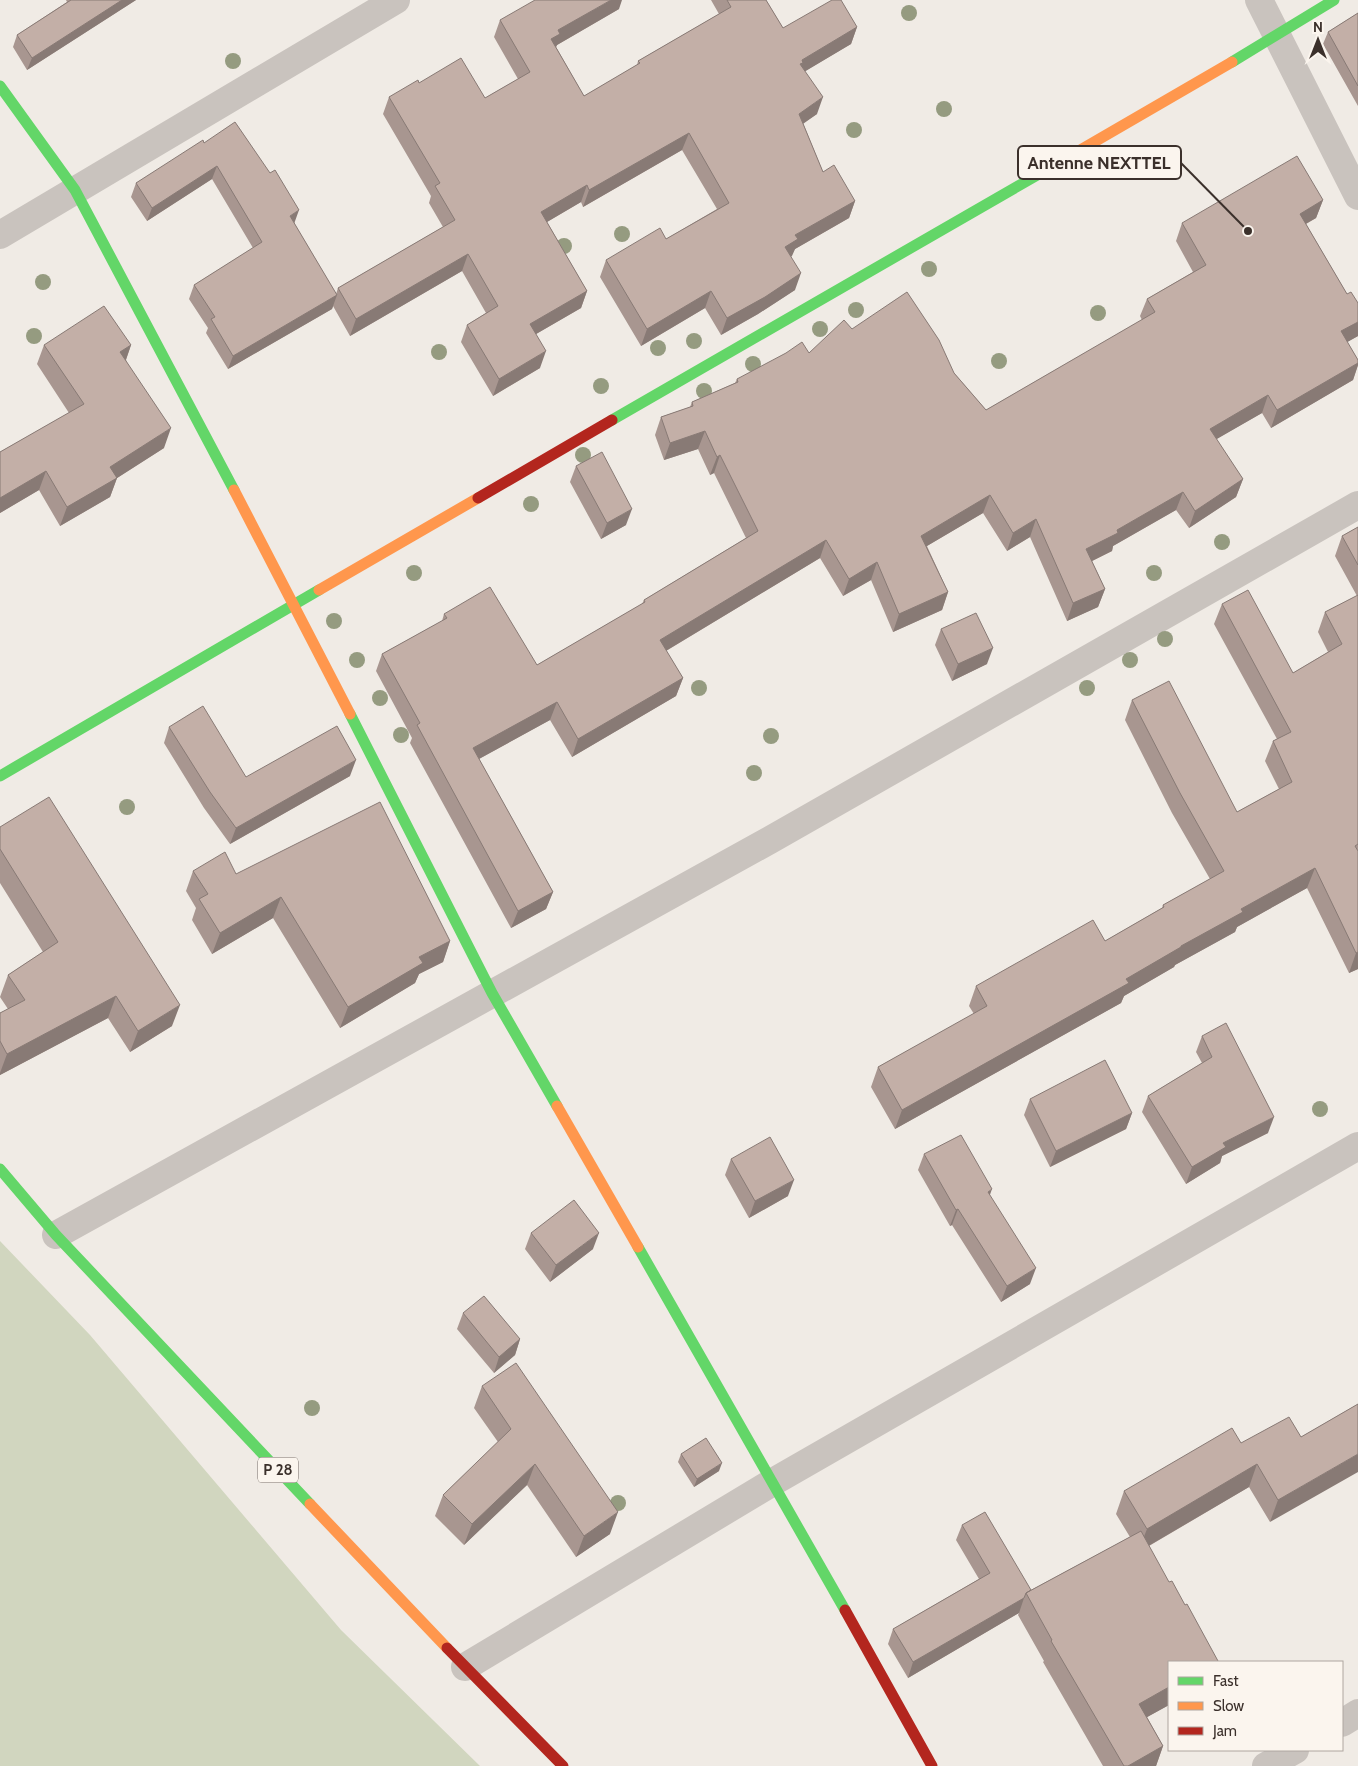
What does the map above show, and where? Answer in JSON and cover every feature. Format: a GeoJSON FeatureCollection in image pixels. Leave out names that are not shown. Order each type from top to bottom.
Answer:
{"type":"FeatureCollection","features":[{"type":"Feature","properties":{"kind":"street"},"geometry":{"type":"LineString","coordinates":[[0,235],[396,0]]}},
{"type":"Feature","properties":{"kind":"street"},"geometry":{"type":"LineString","coordinates":[[1259,0],[1358,196]]}},
{"type":"Feature","properties":{"kind":"street"},"geometry":{"type":"LineString","coordinates":[[0,776],[1277,36],[1334,0]]}},
{"type":"Feature","properties":{"kind":"street"},"geometry":{"type":"LineString","coordinates":[[0,86],[75,190],[294,604],[492,994],[773,1482],[932,1766]]}},
{"type":"Feature","properties":{"kind":"street"},"geometry":{"type":"LineString","coordinates":[[56,1236],[770,840],[1358,505]]}},
{"type":"Feature","properties":{"kind":"street"},"geometry":{"type":"LineString","coordinates":[[465,1667],[773,1482],[1358,1146]]}},
{"type":"Feature","properties":{"kind":"street","name":"P 28"},"geometry":{"type":"LineString","coordinates":[[0,1169],[56,1236],[465,1667],[563,1766]]}},
{"type":"Feature","properties":{"kind":"street"},"geometry":{"type":"LineString","coordinates":[[1343,1722],[1358,1713]]}},
{"type":"Feature","properties":{"kind":"street"},"geometry":{"type":"LineString","coordinates":[[1266,1766],[1293,1751]]}},
{"type":"Feature","properties":{"kind":"green space"},"geometry":{"type":"Polygon","coordinates":[[[0,1241],[90,1335],[341,1630],[480,1766],[0,1766],[0,1241]]]}},
{"type":"Feature","properties":{"kind":"building"},"geometry":{"type":"Polygon","coordinates":[[[71,0],[122,0],[32,58],[17,35],[71,0]]]}},
{"type":"Feature","properties":{"kind":"building"},"geometry":{"type":"Polygon","coordinates":[[[535,0],[611,0],[558,30],[560,34],[551,39],[584,96],[640,63],[638,61],[731,7],[727,0],[766,0],[783,28],[832,0],[841,0],[857,27],[802,60],[803,63],[800,64],[823,97],[799,114],[823,172],[834,165],[855,201],[795,235],[798,239],[785,247],[801,273],[765,297],[727,318],[711,291],[647,329],[606,260],[660,228],[666,239],[729,203],[689,133],[589,190],[587,185],[541,212],[587,291],[530,324],[546,351],[499,379],[467,325],[498,306],[468,254],[356,319],[338,288],[455,220],[435,186],[440,183],[389,97],[418,80],[419,83],[461,58],[485,98],[530,72],[500,20],[535,0]]]}},
{"type":"Feature","properties":{"kind":"building"},"geometry":{"type":"Polygon","coordinates":[[[1358,13],[1358,86],[1328,32],[1358,13]]]}},
{"type":"Feature","properties":{"kind":"building"},"geometry":{"type":"Polygon","coordinates":[[[235,122],[270,173],[275,170],[299,210],[290,216],[337,295],[233,356],[211,319],[215,317],[194,285],[262,242],[217,166],[152,208],[136,183],[203,140],[204,143],[235,122]]]}},
{"type":"Feature","properties":{"kind":"building"},"geometry":{"type":"Polygon","coordinates":[[[1297,156],[1323,200],[1300,214],[1347,294],[1351,292],[1358,303],[1358,322],[1341,331],[1358,363],[1277,410],[1268,395],[1210,429],[1243,479],[1195,511],[1183,492],[1117,530],[1118,533],[1086,549],[1105,589],[1073,603],[1036,519],[1013,533],[990,495],[921,536],[948,592],[899,614],[877,562],[849,579],[826,540],[660,640],[683,678],[578,739],[557,702],[473,748],[553,892],[518,911],[417,725],[420,723],[382,654],[447,618],[444,614],[490,587],[537,665],[645,602],[644,600],[758,531],[720,455],[717,457],[705,431],[670,443],[661,417],[693,406],[692,402],[738,382],[737,379],[786,353],[802,342],[809,353],[844,320],[852,329],[907,292],[939,340],[954,373],[986,410],[1155,312],[1147,299],[1206,265],[1182,223],[1297,156]]]}},
{"type":"Feature","properties":{"kind":"building"},"geometry":{"type":"Polygon","coordinates":[[[104,306],[131,345],[120,352],[171,428],[110,467],[117,478],[67,507],[46,471],[0,498],[0,452],[84,404],[44,345],[104,306]]]}},
{"type":"Feature","properties":{"kind":"building"},"geometry":{"type":"Polygon","coordinates":[[[602,452],[632,509],[607,523],[576,466],[602,452]]]}},
{"type":"Feature","properties":{"kind":"building"},"geometry":{"type":"Polygon","coordinates":[[[1358,527],[1358,565],[1342,536],[1358,527]]]}},
{"type":"Feature","properties":{"kind":"building"},"geometry":{"type":"Polygon","coordinates":[[[1248,590],[1293,673],[1342,644],[1325,612],[1358,595],[1358,844],[1355,846],[1358,851],[1358,952],[1356,953],[1315,868],[1241,909],[1243,912],[1126,979],[1129,983],[902,1110],[878,1067],[987,1006],[976,986],[1093,920],[1105,941],[1164,907],[1163,905],[1224,871],[1180,793],[1132,700],[1169,681],[1237,812],[1292,782],[1273,741],[1291,732],[1222,604],[1248,590]]]}},
{"type":"Feature","properties":{"kind":"building"},"geometry":{"type":"Polygon","coordinates":[[[976,613],[993,648],[958,664],[941,629],[976,613]]]}},
{"type":"Feature","properties":{"kind":"building"},"geometry":{"type":"Polygon","coordinates":[[[203,706],[246,777],[337,726],[356,760],[236,828],[210,792],[169,727],[203,706]]]}},
{"type":"Feature","properties":{"kind":"building"},"geometry":{"type":"Polygon","coordinates":[[[49,797],[180,1005],[138,1031],[116,996],[7,1054],[0,1041],[0,1013],[25,1000],[8,975],[58,942],[0,849],[0,827],[49,797]]]}},
{"type":"Feature","properties":{"kind":"building"},"geometry":{"type":"Polygon","coordinates":[[[380,802],[450,941],[419,957],[423,963],[348,1007],[281,897],[220,933],[199,899],[208,894],[193,871],[225,852],[236,874],[380,802]]]}},
{"type":"Feature","properties":{"kind":"building"},"geometry":{"type":"Polygon","coordinates":[[[1226,1023],[1274,1117],[1223,1143],[1226,1147],[1192,1167],[1148,1096],[1212,1057],[1202,1036],[1226,1023]]]}},
{"type":"Feature","properties":{"kind":"building"},"geometry":{"type":"Polygon","coordinates":[[[1105,1060],[1132,1113],[1056,1151],[1030,1099],[1105,1060]]]}},
{"type":"Feature","properties":{"kind":"building"},"geometry":{"type":"Polygon","coordinates":[[[961,1135],[992,1189],[988,1192],[1036,1268],[1007,1286],[958,1209],[956,1210],[924,1154],[961,1135]]]}},
{"type":"Feature","properties":{"kind":"building"},"geometry":{"type":"Polygon","coordinates":[[[770,1137],[794,1180],[755,1201],[731,1159],[770,1137]]]}},
{"type":"Feature","properties":{"kind":"building"},"geometry":{"type":"Polygon","coordinates":[[[574,1200],[599,1233],[556,1265],[531,1233],[574,1200]]]}},
{"type":"Feature","properties":{"kind":"building"},"geometry":{"type":"Polygon","coordinates":[[[484,1296],[520,1339],[499,1357],[463,1313],[484,1296]]]}},
{"type":"Feature","properties":{"kind":"building"},"geometry":{"type":"Polygon","coordinates":[[[516,1363],[618,1512],[584,1536],[535,1464],[472,1524],[443,1495],[511,1429],[482,1386],[516,1363]]]}},
{"type":"Feature","properties":{"kind":"building"},"geometry":{"type":"Polygon","coordinates":[[[1358,1404],[1358,1454],[1278,1500],[1257,1464],[1147,1529],[1124,1491],[1232,1428],[1241,1443],[1289,1417],[1301,1437],[1358,1404]]]}},
{"type":"Feature","properties":{"kind":"building"},"geometry":{"type":"Polygon","coordinates":[[[706,1438],[722,1463],[697,1479],[681,1454],[706,1438]]]}},
{"type":"Feature","properties":{"kind":"building"},"geometry":{"type":"Polygon","coordinates":[[[985,1512],[1031,1590],[1026,1593],[1024,1598],[913,1662],[893,1629],[990,1573],[962,1525],[985,1512]]]}},
{"type":"Feature","properties":{"kind":"building"},"geometry":{"type":"Polygon","coordinates":[[[1141,1531],[1169,1582],[1172,1581],[1185,1605],[1187,1604],[1218,1661],[1168,1661],[1168,1688],[1139,1704],[1163,1746],[1128,1766],[1124,1766],[1051,1641],[1026,1593],[1141,1531]]]}},
{"type":"Feature","properties":{"kind":"traffic: fast"},"geometry":{"type":"LineString","coordinates":[[1232,62],[1334,0]]}},
{"type":"Feature","properties":{"kind":"traffic: fast"},"geometry":{"type":"LineString","coordinates":[[0,86],[75,190],[234,490]]}},
{"type":"Feature","properties":{"kind":"traffic: fast"},"geometry":{"type":"LineString","coordinates":[[612,420],[1039,174]]}},
{"type":"Feature","properties":{"kind":"traffic: fast"},"geometry":{"type":"LineString","coordinates":[[0,776],[319,590]]}},
{"type":"Feature","properties":{"kind":"traffic: fast"},"geometry":{"type":"LineString","coordinates":[[350,714],[492,993],[557,1106]]}},
{"type":"Feature","properties":{"kind":"traffic: fast"},"geometry":{"type":"LineString","coordinates":[[0,1169],[56,1235],[310,1504]]}},
{"type":"Feature","properties":{"kind":"traffic: fast"},"geometry":{"type":"LineString","coordinates":[[638,1247],[845,1610]]}},
{"type":"Feature","properties":{"kind":"traffic: slow"},"geometry":{"type":"LineString","coordinates":[[1039,174],[1232,62]]}},
{"type":"Feature","properties":{"kind":"traffic: slow"},"geometry":{"type":"LineString","coordinates":[[234,490],[350,714]]}},
{"type":"Feature","properties":{"kind":"traffic: slow"},"geometry":{"type":"LineString","coordinates":[[319,590],[478,498]]}},
{"type":"Feature","properties":{"kind":"traffic: slow"},"geometry":{"type":"LineString","coordinates":[[557,1106],[638,1247]]}},
{"type":"Feature","properties":{"kind":"traffic: slow"},"geometry":{"type":"LineString","coordinates":[[310,1504],[447,1648]]}},
{"type":"Feature","properties":{"kind":"traffic: jam"},"geometry":{"type":"LineString","coordinates":[[478,498],[612,420]]}},
{"type":"Feature","properties":{"kind":"traffic: jam"},"geometry":{"type":"LineString","coordinates":[[845,1610],[932,1766]]}},
{"type":"Feature","properties":{"kind":"traffic: jam"},"geometry":{"type":"LineString","coordinates":[[447,1648],[563,1766]]}},
{"type":"Feature","properties":{"kind":"place","name":"Antenne NEXTTEL"},"geometry":{"type":"Point","coordinates":[1248,231]}}]}
